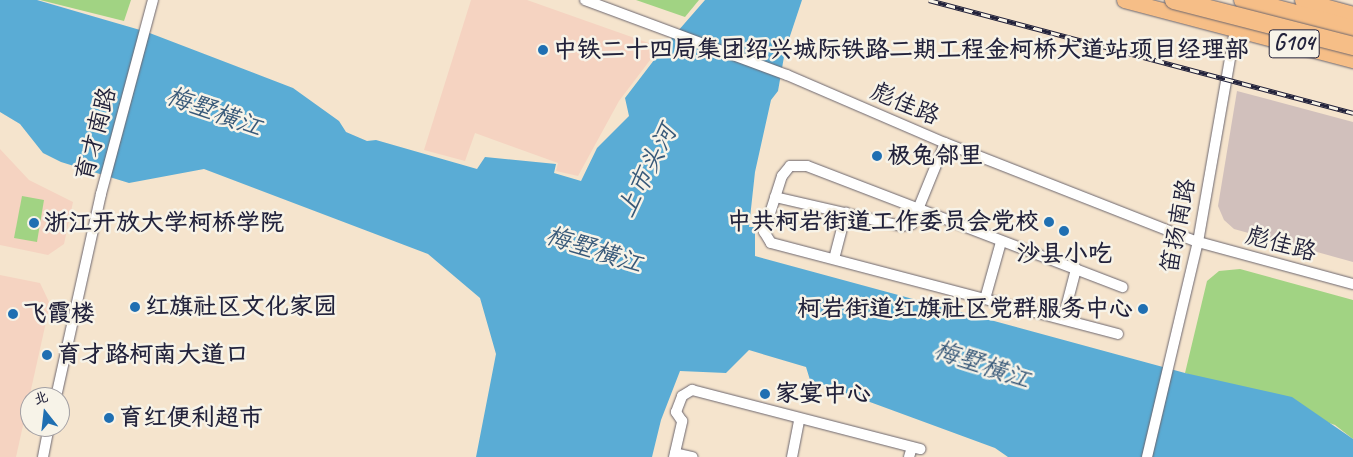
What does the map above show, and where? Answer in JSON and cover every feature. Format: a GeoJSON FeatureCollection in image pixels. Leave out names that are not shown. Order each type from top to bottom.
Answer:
{"type":"FeatureCollection","features":[{"type":"Feature","properties":{"kind":"highway"},"geometry":{"type":"LineString","coordinates":[[1174,0],[1353,46]]}},
{"type":"Feature","properties":{"kind":"highway"},"geometry":{"type":"LineString","coordinates":[[1241,0],[1353,29]]}},
{"type":"Feature","properties":{"kind":"main road","name":"G104"},"geometry":{"type":"LineString","coordinates":[[1124,0],[1353,60]]}},
{"type":"Feature","properties":{"kind":"main road","name":"G104"},"geometry":{"type":"LineString","coordinates":[[1302,0],[1353,14]]}},
{"type":"Feature","properties":{"kind":"street","name":"彪佳路"},"geometry":{"type":"LineString","coordinates":[[586,0],[660,26],[787,75],[945,143],[1198,242],[1353,284]]}},
{"type":"Feature","properties":{"kind":"street","name":"笛扬南路"},"geometry":{"type":"LineString","coordinates":[[1147,457],[1198,242],[1241,0]]}},
{"type":"Feature","properties":{"kind":"street","name":"育才南路"},"geometry":{"type":"LineString","coordinates":[[58,387],[101,194],[152,4]]}},
{"type":"Feature","properties":{"kind":"street"},"geometry":{"type":"LineString","coordinates":[[775,197],[902,226],[912,224],[916,209],[945,143]]}},
{"type":"Feature","properties":{"kind":"street"},"geometry":{"type":"LineString","coordinates":[[1118,334],[771,243],[764,232],[775,197],[790,166],[807,166],[1001,242],[1123,287]]}},
{"type":"Feature","properties":{"kind":"street"},"geometry":{"type":"LineString","coordinates":[[834,259],[846,213]]}},
{"type":"Feature","properties":{"kind":"street"},"geometry":{"type":"LineString","coordinates":[[985,299],[1001,242]]}},
{"type":"Feature","properties":{"kind":"street"},"geometry":{"type":"LineString","coordinates":[[1063,319],[1076,270]]}},
{"type":"Feature","properties":{"kind":"street"},"geometry":{"type":"LineString","coordinates":[[693,457],[674,455],[682,421],[676,412],[682,396],[692,390],[914,451]]}},
{"type":"Feature","properties":{"kind":"street"},"geometry":{"type":"LineString","coordinates":[[792,457],[800,420]]}},
{"type":"Feature","properties":{"kind":"street"},"geometry":{"type":"LineString","coordinates":[[43,457],[48,437]]}},
{"type":"Feature","properties":{"kind":"shaded area"},"geometry":{"type":"Polygon","coordinates":[[[471,0],[527,0],[660,47],[619,101],[578,176],[556,171],[558,163],[475,133],[465,161],[424,150],[471,0]]]}},
{"type":"Feature","properties":{"kind":"shaded area"},"geometry":{"type":"Polygon","coordinates":[[[1237,91],[1353,122],[1353,262],[1234,229],[1224,220],[1218,206],[1237,91]]]}},
{"type":"Feature","properties":{"kind":"shaded area","name":"浙江开放大学柯桥学院"},"geometry":{"type":"Polygon","coordinates":[[[0,149],[29,180],[73,202],[64,244],[48,255],[0,245],[0,149]]]}},
{"type":"Feature","properties":{"kind":"shaded area"},"geometry":{"type":"Polygon","coordinates":[[[0,275],[40,283],[50,304],[32,387],[20,387],[20,437],[16,457],[0,457],[0,275]]]}},
{"type":"Feature","properties":{"kind":"green space"},"geometry":{"type":"Polygon","coordinates":[[[40,0],[131,0],[124,21],[40,0]]]}},
{"type":"Feature","properties":{"kind":"green space"},"geometry":{"type":"Polygon","coordinates":[[[636,0],[699,0],[685,17],[636,0]]]}},
{"type":"Feature","properties":{"kind":"green space"},"geometry":{"type":"Polygon","coordinates":[[[22,196],[44,200],[37,242],[14,238],[22,196]]]}},
{"type":"Feature","properties":{"kind":"green space"},"geometry":{"type":"Polygon","coordinates":[[[1240,269],[1353,300],[1353,439],[1335,425],[1185,373],[1207,281],[1219,271],[1240,269]]]}},
{"type":"Feature","properties":{"kind":"water"},"geometry":{"type":"Polygon","coordinates":[[[0,0],[37,0],[147,32],[293,88],[339,121],[346,132],[367,141],[376,140],[477,169],[485,157],[556,164],[554,173],[581,181],[597,148],[629,116],[625,98],[664,47],[705,0],[802,0],[785,51],[778,91],[771,100],[755,172],[749,227],[755,227],[755,256],[1185,373],[1292,397],[1353,439],[1353,457],[1008,457],[995,448],[810,380],[806,367],[749,350],[726,373],[680,371],[661,420],[652,457],[476,457],[496,354],[480,298],[428,254],[204,169],[129,183],[61,162],[43,153],[20,124],[0,112],[0,0]]]}},
{"type":"Feature","properties":{"kind":"railway"},"geometry":{"type":"LineString","coordinates":[[929,0],[1353,113]]}},
{"type":"Feature","properties":{"kind":"place","name":"中铁二十四局集团绍兴城际铁路二期工程金柯桥大道站项目经理部"},"geometry":{"type":"Point","coordinates":[543,50]}},
{"type":"Feature","properties":{"kind":"place","name":"极兔邻里"},"geometry":{"type":"Point","coordinates":[877,156]}},
{"type":"Feature","properties":{"kind":"place","name":"中共柯岩街道工作委员会党校"},"geometry":{"type":"Point","coordinates":[1049,222]}},
{"type":"Feature","properties":{"kind":"place","name":"浙江开放大学柯桥学院"},"geometry":{"type":"Point","coordinates":[34,223]}},
{"type":"Feature","properties":{"kind":"place","name":"沙县小吃"},"geometry":{"type":"Point","coordinates":[1064,231]}},
{"type":"Feature","properties":{"kind":"place","name":"红旗社区文化家园"},"geometry":{"type":"Point","coordinates":[135,307]}},
{"type":"Feature","properties":{"kind":"place","name":"柯岩街道红旗社区党群服务中心"},"geometry":{"type":"Point","coordinates":[1143,309]}},
{"type":"Feature","properties":{"kind":"place","name":"飞霞楼"},"geometry":{"type":"Point","coordinates":[13,314]}},
{"type":"Feature","properties":{"kind":"place","name":"育才路柯南大道口"},"geometry":{"type":"Point","coordinates":[47,355]}},
{"type":"Feature","properties":{"kind":"place","name":"家宴中心"},"geometry":{"type":"Point","coordinates":[765,394]}},
{"type":"Feature","properties":{"kind":"place","name":"育红便利超市"},"geometry":{"type":"Point","coordinates":[109,418]}},
{"type":"Feature","properties":{"kind":"water label","name":"梅墅横江"},"geometry":{"type":"Point","coordinates":[214,112]}},
{"type":"Feature","properties":{"kind":"water label","name":"上市头河"},"geometry":{"type":"Point","coordinates":[647,171]}},
{"type":"Feature","properties":{"kind":"water label","name":"梅墅横江"},"geometry":{"type":"Point","coordinates":[594,250]}},
{"type":"Feature","properties":{"kind":"water label","name":"梅墅横江"},"geometry":{"type":"Point","coordinates":[982,365]}}]}
